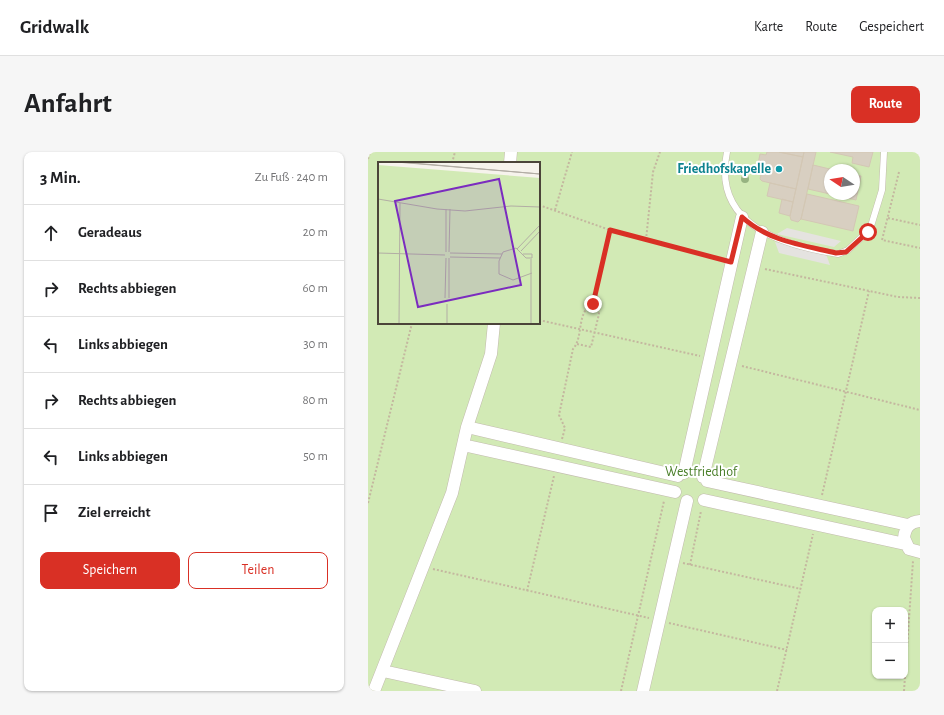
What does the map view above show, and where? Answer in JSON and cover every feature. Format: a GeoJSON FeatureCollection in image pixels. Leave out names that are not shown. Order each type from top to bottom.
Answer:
{"type":"FeatureCollection","features":[{"type":"Feature","properties":{"kind":"street"},"geometry":{"type":"LineString","coordinates":[[510,162],[511,152]]}},
{"type":"Feature","properties":{"kind":"street"},"geometry":{"type":"LineString","coordinates":[[681,475],[710,358],[742,217]]}},
{"type":"Feature","properties":{"kind":"street"},"geometry":{"type":"LineString","coordinates":[[704,500],[710,490],[705,479],[762,232]]}},
{"type":"Feature","properties":{"kind":"street"},"geometry":{"type":"LineString","coordinates":[[374,691],[452,493],[467,427],[491,354],[494,324]]}},
{"type":"Feature","properties":{"kind":"street"},"geometry":{"type":"LineString","coordinates":[[467,427],[681,475]]}},
{"type":"Feature","properties":{"kind":"street"},"geometry":{"type":"LineString","coordinates":[[463,445],[671,491],[688,501],[704,500],[816,524],[913,549]]}},
{"type":"Feature","properties":{"kind":"street"},"geometry":{"type":"LineString","coordinates":[[671,491],[675,479],[689,472],[705,479],[908,526]]}},
{"type":"Feature","properties":{"kind":"street"},"geometry":{"type":"LineString","coordinates":[[643,691],[688,501]]}},
{"type":"Feature","properties":{"kind":"street"},"geometry":{"type":"LineString","coordinates":[[913,549],[904,533],[908,526],[913,522],[920,521]]}},
{"type":"Feature","properties":{"kind":"street"},"geometry":{"type":"LineString","coordinates":[[383,671],[475,691]]}},
{"type":"Feature","properties":{"kind":"lane"},"geometry":{"type":"LineString","coordinates":[[727,152],[726,182],[730,198],[742,217],[762,232],[778,240],[838,254],[846,252],[866,234],[871,226],[882,190],[884,152]]}},
{"type":"Feature","properties":{"kind":"path"},"geometry":{"type":"LineString","coordinates":[[368,159],[370,152]]}},
{"type":"Feature","properties":{"kind":"path"},"geometry":{"type":"LineString","coordinates":[[452,162],[455,152]]}},
{"type":"Feature","properties":{"kind":"path"},"geometry":{"type":"LineString","coordinates":[[555,210],[572,152]]}},
{"type":"Feature","properties":{"kind":"path"},"geometry":{"type":"LineString","coordinates":[[646,240],[653,172],[660,152]]}},
{"type":"Feature","properties":{"kind":"path"},"geometry":{"type":"LineString","coordinates":[[899,172],[882,240],[920,248]]}},
{"type":"Feature","properties":{"kind":"path"},"geometry":{"type":"LineString","coordinates":[[540,205],[610,230],[731,262]]}},
{"type":"Feature","properties":{"kind":"path"},"geometry":{"type":"LineString","coordinates":[[888,218],[920,225]]}},
{"type":"Feature","properties":{"kind":"path"},"geometry":{"type":"LineString","coordinates":[[593,304],[610,230]]}},
{"type":"Feature","properties":{"kind":"path"},"geometry":{"type":"LineString","coordinates":[[754,267],[898,297],[920,298]]}},
{"type":"Feature","properties":{"kind":"path"},"geometry":{"type":"LineString","coordinates":[[820,506],[869,291]]}},
{"type":"Feature","properties":{"kind":"path"},"geometry":{"type":"LineString","coordinates":[[565,428],[558,416],[573,349],[577,344],[584,311],[587,306],[593,304]]}},
{"type":"Feature","properties":{"kind":"path"},"geometry":{"type":"LineString","coordinates":[[577,344],[591,348],[599,314],[598,307],[593,304]]}},
{"type":"Feature","properties":{"kind":"path"},"geometry":{"type":"LineString","coordinates":[[540,320],[710,358]]}},
{"type":"Feature","properties":{"kind":"path"},"geometry":{"type":"LineString","coordinates":[[368,503],[412,324]]}},
{"type":"Feature","properties":{"kind":"path"},"geometry":{"type":"LineString","coordinates":[[731,363],[920,410]]}},
{"type":"Feature","properties":{"kind":"path"},"geometry":{"type":"LineString","coordinates":[[527,591],[556,465]]}},
{"type":"Feature","properties":{"kind":"path"},"geometry":{"type":"LineString","coordinates":[[621,691],[638,616],[671,491]]}},
{"type":"Feature","properties":{"kind":"path"},"geometry":{"type":"LineString","coordinates":[[690,565],[704,500]]}},
{"type":"Feature","properties":{"kind":"path"},"geometry":{"type":"LineString","coordinates":[[777,691],[816,524]]}},
{"type":"Feature","properties":{"kind":"path"},"geometry":{"type":"LineString","coordinates":[[904,691],[913,549]]}},
{"type":"Feature","properties":{"kind":"path"},"geometry":{"type":"LineString","coordinates":[[673,561],[801,589]]}},
{"type":"Feature","properties":{"kind":"path"},"geometry":{"type":"LineString","coordinates":[[422,567],[787,650]]}},
{"type":"Feature","properties":{"kind":"green space","name":"Westfriedhof"},"geometry":{"type":"Polygon","coordinates":[[[368,152],[920,152],[920,691],[368,691],[368,152]]]}},
{"type":"Feature","properties":{"kind":"shaded area"},"geometry":{"type":"Polygon","coordinates":[[[787,228],[841,241],[834,247],[777,234],[787,228]]]}},
{"type":"Feature","properties":{"kind":"shaded area"},"geometry":{"type":"Polygon","coordinates":[[[775,242],[826,254],[830,265],[779,253],[775,242]]]}},
{"type":"Feature","properties":{"kind":"building","name":"Friedhofskapelle"},"geometry":{"type":"Polygon","coordinates":[[[767,152],[779,152],[803,157],[796,189],[762,181],[760,179],[761,175],[756,174],[760,154],[766,155],[767,152]]]}},
{"type":"Feature","properties":{"kind":"building"},"geometry":{"type":"Polygon","coordinates":[[[779,152],[804,152],[803,157],[779,152]]]}},
{"type":"Feature","properties":{"kind":"building"},"geometry":{"type":"Polygon","coordinates":[[[804,152],[816,152],[801,219],[798,222],[791,220],[790,216],[804,152]]]}},
{"type":"Feature","properties":{"kind":"building"},"geometry":{"type":"Polygon","coordinates":[[[830,152],[873,152],[869,167],[852,163],[853,157],[830,152]]]}},
{"type":"Feature","properties":{"kind":"building"},"geometry":{"type":"Polygon","coordinates":[[[813,165],[824,168],[824,193],[808,189],[813,165]]]}},
{"type":"Feature","properties":{"kind":"building"},"geometry":{"type":"Polygon","coordinates":[[[770,183],[796,189],[793,202],[767,196],[770,183]]]}},
{"type":"Feature","properties":{"kind":"building"},"geometry":{"type":"Polygon","coordinates":[[[807,194],[824,198],[824,200],[833,200],[859,206],[853,231],[801,219],[807,194]]]}},
{"type":"Feature","properties":{"kind":"building"},"geometry":{"type":"Polygon","coordinates":[[[782,199],[793,202],[790,216],[779,213],[782,199]]]}},
{"type":"Feature","properties":{"kind":"place","name":"Friedhofskapelle"},"geometry":{"type":"Point","coordinates":[779,169]}},
{"type":"Feature","properties":{"kind":"route"},"geometry":{"type":"LineString","coordinates":[[593,304],[610,230],[731,262],[742,217],[751,225],[778,240],[840,254],[846,252],[868,232]]}}]}
